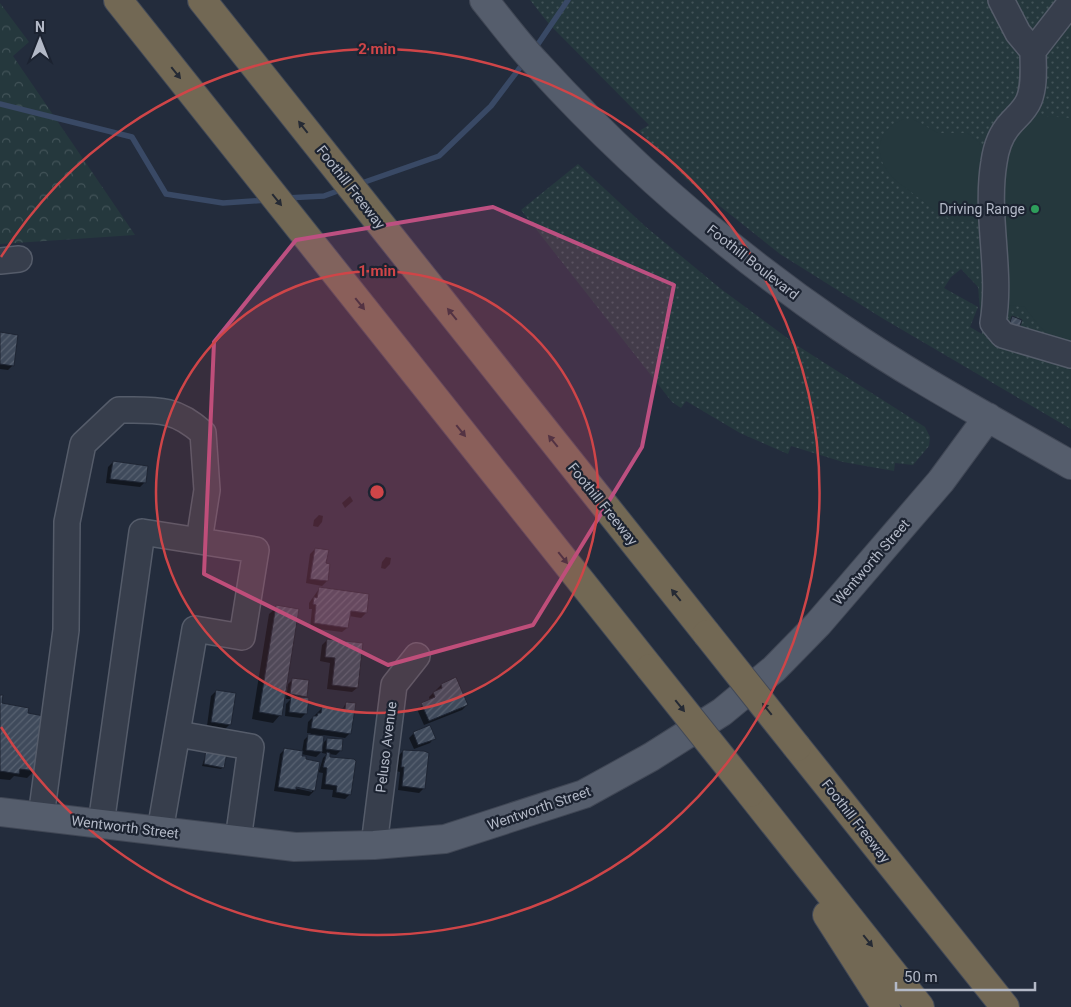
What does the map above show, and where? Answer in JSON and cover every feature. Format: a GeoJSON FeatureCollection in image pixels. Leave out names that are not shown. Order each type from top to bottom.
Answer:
{"type":"FeatureCollection","features":[{"type":"Feature","properties":{"kind":"highway"},"geometry":{"type":"LineString","coordinates":[[118,0],[920,1007]]}},
{"type":"Feature","properties":{"kind":"highway","name":"Foothill Freeway"},"geometry":{"type":"LineString","coordinates":[[202,0],[1005,1007]]}},
{"type":"Feature","properties":{"kind":"highway"},"geometry":{"type":"LineString","coordinates":[[750,793],[886,1007]]}},
{"type":"Feature","properties":{"kind":"highway"},"geometry":{"type":"LineString","coordinates":[[923,906],[1016,1007]]}},
{"type":"Feature","properties":{"kind":"main road","name":"Foothill Boulevard"},"geometry":{"type":"LineString","coordinates":[[484,0],[536,64],[604,134],[661,188],[777,282],[841,328],[954,398],[1071,465]]}},
{"type":"Feature","properties":{"kind":"main road","name":"Wentworth Street"},"geometry":{"type":"LineString","coordinates":[[0,812],[295,847],[374,846],[445,839],[584,794],[651,757],[722,712],[774,669],[818,624],[940,481],[988,417]]}},
{"type":"Feature","properties":{"kind":"street"},"geometry":{"type":"LineString","coordinates":[[1001,0],[1018,33],[1033,50]]}},
{"type":"Feature","properties":{"kind":"street"},"geometry":{"type":"LineString","coordinates":[[1071,2],[1033,50],[1032,83],[1029,99],[1023,111],[1010,124],[999,140],[994,164],[992,229],[996,277],[996,302],[992,323],[1003,335],[1071,355]]}},
{"type":"Feature","properties":{"kind":"street"},"geometry":{"type":"LineString","coordinates":[[41,817],[66,630],[67,522],[83,444],[119,410],[158,410],[186,418],[202,433],[207,490],[200,541]]}},
{"type":"Feature","properties":{"kind":"street"},"geometry":{"type":"LineString","coordinates":[[101,824],[142,532],[256,550],[242,637],[195,629],[160,831]]}},
{"type":"Feature","properties":{"kind":"street","name":"Peluso Avenue"},"geometry":{"type":"LineString","coordinates":[[374,846],[394,685],[417,656]]}},
{"type":"Feature","properties":{"kind":"street"},"geometry":{"type":"LineString","coordinates":[[178,734],[252,747],[238,840]]}},
{"type":"Feature","properties":{"kind":"highlighted area"},"geometry":{"type":"Polygon","coordinates":[[[493,207],[674,285],[642,447],[533,625],[388,665],[204,574],[214,342],[296,240],[493,207]]]}},
{"type":"Feature","properties":{"kind":"green space"},"geometry":{"type":"Polygon","coordinates":[[[530,0],[1071,0],[1071,429],[882,318],[780,254],[687,180],[639,131],[649,125],[549,24],[530,0]],[[961,269],[951,277],[944,288],[978,307],[970,327],[982,334],[978,287],[961,269]]]}},
{"type":"Feature","properties":{"kind":"green space"},"geometry":{"type":"Polygon","coordinates":[[[0,3],[29,42],[13,56],[135,235],[0,244],[0,3]]]}},
{"type":"Feature","properties":{"kind":"green space","name":"Driving Range"},"geometry":{"type":"Polygon","coordinates":[[[1033,111],[1043,116],[1071,118],[1071,344],[1055,338],[1044,330],[1025,307],[1005,305],[1003,154],[1033,111]]]}},
{"type":"Feature","properties":{"kind":"green space"},"geometry":{"type":"Polygon","coordinates":[[[904,119],[913,119],[938,133],[967,133],[979,142],[984,162],[985,189],[979,210],[973,218],[964,221],[944,216],[898,182],[889,173],[881,157],[881,142],[889,128],[904,119]]]}},
{"type":"Feature","properties":{"kind":"green space"},"geometry":{"type":"Polygon","coordinates":[[[578,164],[646,227],[721,289],[798,346],[925,427],[930,437],[929,446],[913,465],[895,463],[894,471],[843,462],[791,446],[788,454],[740,433],[686,401],[681,408],[672,402],[521,210],[578,164]]]}},
{"type":"Feature","properties":{"kind":"building"},"geometry":{"type":"Polygon","coordinates":[[[1012,316],[1022,320],[1018,332],[1008,329],[1012,316]]]}},
{"type":"Feature","properties":{"kind":"building"},"geometry":{"type":"Polygon","coordinates":[[[0,332],[18,335],[14,366],[0,364],[0,332]]]}},
{"type":"Feature","properties":{"kind":"building"},"geometry":{"type":"Polygon","coordinates":[[[113,461],[148,466],[146,483],[110,479],[113,461]]]}},
{"type":"Feature","properties":{"kind":"building"},"geometry":{"type":"Polygon","coordinates":[[[315,548],[329,550],[326,563],[330,564],[328,581],[310,579],[315,548]]]}},
{"type":"Feature","properties":{"kind":"building"},"geometry":{"type":"Polygon","coordinates":[[[319,587],[369,594],[367,613],[351,611],[348,628],[314,623],[316,605],[313,604],[314,597],[317,598],[319,587]]]}},
{"type":"Feature","properties":{"kind":"building"},"geometry":{"type":"Polygon","coordinates":[[[276,605],[299,609],[282,716],[259,712],[276,605]]]}},
{"type":"Feature","properties":{"kind":"building"},"geometry":{"type":"Polygon","coordinates":[[[327,639],[363,643],[358,688],[332,685],[335,658],[325,657],[327,639]]]}},
{"type":"Feature","properties":{"kind":"building"},"geometry":{"type":"Polygon","coordinates":[[[456,677],[468,705],[429,721],[421,703],[435,697],[433,692],[442,688],[441,684],[456,677]]]}},
{"type":"Feature","properties":{"kind":"building"},"geometry":{"type":"Polygon","coordinates":[[[292,678],[309,680],[307,697],[290,694],[292,678]]]}},
{"type":"Feature","properties":{"kind":"building"},"geometry":{"type":"Polygon","coordinates":[[[216,690],[236,693],[231,725],[211,722],[216,690]]]}},
{"type":"Feature","properties":{"kind":"building"},"geometry":{"type":"Polygon","coordinates":[[[0,695],[3,695],[2,703],[29,708],[28,713],[44,716],[36,771],[20,769],[19,774],[0,771],[0,695]]]}},
{"type":"Feature","properties":{"kind":"building"},"geometry":{"type":"Polygon","coordinates":[[[291,696],[309,698],[307,714],[289,712],[291,696]]]}},
{"type":"Feature","properties":{"kind":"building"},"geometry":{"type":"Polygon","coordinates":[[[346,702],[356,703],[351,734],[311,728],[313,716],[321,713],[322,706],[345,709],[346,702]]]}},
{"type":"Feature","properties":{"kind":"building"},"geometry":{"type":"Polygon","coordinates":[[[430,725],[436,739],[418,745],[413,732],[430,725]]]}},
{"type":"Feature","properties":{"kind":"building"},"geometry":{"type":"Polygon","coordinates":[[[308,734],[324,736],[322,752],[306,750],[308,734]]]}},
{"type":"Feature","properties":{"kind":"building"},"geometry":{"type":"Polygon","coordinates":[[[327,738],[343,739],[342,751],[326,749],[327,738]]]}},
{"type":"Feature","properties":{"kind":"building"},"geometry":{"type":"Polygon","coordinates":[[[284,748],[303,751],[302,756],[306,756],[306,759],[320,762],[315,791],[296,787],[296,790],[278,787],[284,748]]]}},
{"type":"Feature","properties":{"kind":"building"},"geometry":{"type":"Polygon","coordinates":[[[206,749],[227,753],[224,768],[204,764],[206,749]]]}},
{"type":"Feature","properties":{"kind":"building"},"geometry":{"type":"Polygon","coordinates":[[[403,750],[429,753],[425,789],[402,786],[404,767],[401,767],[403,750]]]}},
{"type":"Feature","properties":{"kind":"building"},"geometry":{"type":"Polygon","coordinates":[[[327,752],[330,753],[330,757],[354,759],[356,761],[351,795],[336,792],[337,786],[325,784],[327,768],[323,767],[327,752]]]}},
{"type":"Feature","properties":{"kind":"waterway"},"geometry":{"type":"LineString","coordinates":[[534,50],[568,0]]}},
{"type":"Feature","properties":{"kind":"waterway"},"geometry":{"type":"LineString","coordinates":[[359,184],[439,156],[491,106],[525,61]]}},
{"type":"Feature","properties":{"kind":"waterway"},"geometry":{"type":"LineString","coordinates":[[0,104],[132,137],[166,194],[223,203],[267,200]]}},
{"type":"Feature","properties":{"kind":"waterway"},"geometry":{"type":"LineString","coordinates":[[286,198],[324,196],[343,189]]}},
{"type":"Feature","properties":{"kind":"place","name":"Driving Range"},"geometry":{"type":"Point","coordinates":[1035,209]}}]}
